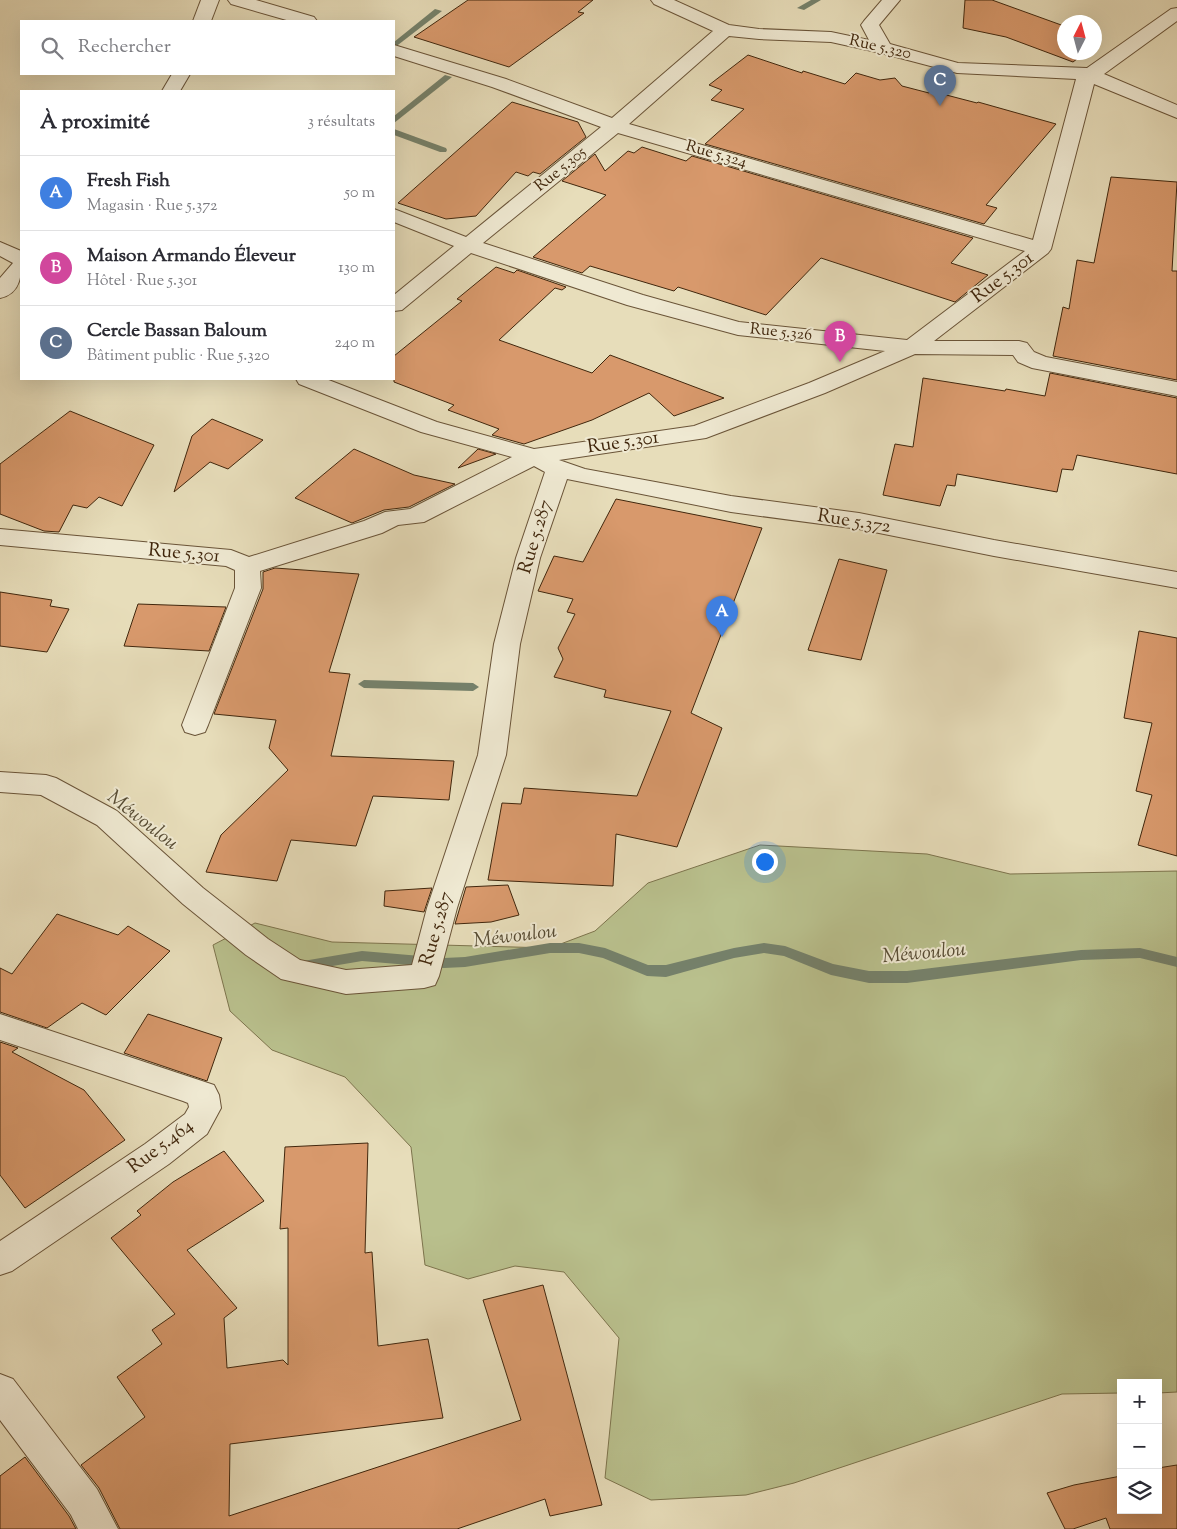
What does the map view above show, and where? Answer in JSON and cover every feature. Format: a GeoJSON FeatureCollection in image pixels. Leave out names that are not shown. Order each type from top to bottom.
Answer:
{"type":"FeatureCollection","features":[{"type":"Feature","properties":{"kind":"street"},"geometry":{"type":"LineString","coordinates":[[202,20],[210,0]]}},
{"type":"Feature","properties":{"kind":"street"},"geometry":{"type":"LineString","coordinates":[[237,0],[305,20]]}},
{"type":"Feature","properties":{"kind":"street","name":"Rue 5.320"},"geometry":{"type":"LineString","coordinates":[[660,0],[725,30],[758,34],[831,37],[883,48],[957,68],[1087,74]]}},
{"type":"Feature","properties":{"kind":"street"},"geometry":{"type":"LineString","coordinates":[[831,37],[870,25],[890,0]]}},
{"type":"Feature","properties":{"kind":"street"},"geometry":{"type":"LineString","coordinates":[[1087,74],[1095,72],[1177,13]]}},
{"type":"Feature","properties":{"kind":"street"},"geometry":{"type":"LineString","coordinates":[[870,25],[883,48]]}},
{"type":"Feature","properties":{"kind":"street","name":"Rue 5.305"},"geometry":{"type":"LineString","coordinates":[[395,304],[615,126],[725,30]]}},
{"type":"Feature","properties":{"kind":"street","name":"Rue 5.324"},"geometry":{"type":"LineString","coordinates":[[395,50],[499,83],[615,126],[1041,249]]}},
{"type":"Feature","properties":{"kind":"street"},"geometry":{"type":"LineString","coordinates":[[1087,74],[1177,112]]}},
{"type":"Feature","properties":{"kind":"street","name":"Rue 5.301"},"geometry":{"type":"LineString","coordinates":[[0,537],[231,558],[246,566],[373,527],[394,518],[415,516],[546,462],[698,433],[818,388],[912,347],[1041,249],[1087,74]]}},
{"type":"Feature","properties":{"kind":"street"},"geometry":{"type":"LineString","coordinates":[[172,90],[180,75]]}},
{"type":"Feature","properties":{"kind":"street","name":"Rue 5.326"},"geometry":{"type":"LineString","coordinates":[[395,215],[468,246],[634,300],[738,328],[912,347],[1020,348],[1026,357],[1040,363],[1177,389]]}},
{"type":"Feature","properties":{"kind":"street"},"geometry":{"type":"LineString","coordinates":[[0,248],[20,258]]}},
{"type":"Feature","properties":{"kind":"street"},"geometry":{"type":"LineString","coordinates":[[0,292],[20,267]]}},
{"type":"Feature","properties":{"kind":"street","name":"Rue 5.372"},"geometry":{"type":"LineString","coordinates":[[311,380],[429,427],[546,462],[584,476],[731,504],[859,521],[994,548],[1177,580]]}},
{"type":"Feature","properties":{"kind":"street","name":"Rue 5.287"},"geometry":{"type":"LineString","coordinates":[[0,782],[46,786],[107,818],[193,896],[257,947],[292,970],[346,982],[424,976],[442,908],[492,755],[507,644],[528,558],[546,462]]}},
{"type":"Feature","properties":{"kind":"street"},"geometry":{"type":"LineString","coordinates":[[195,725],[248,588],[246,566]]}},
{"type":"Feature","properties":{"kind":"street","name":"Rue 5.464"},"geometry":{"type":"LineString","coordinates":[[0,1027],[191,1090],[203,1095],[205,1108],[196,1124],[157,1154],[0,1260]]}},
{"type":"Feature","properties":{"kind":"street"},"geometry":{"type":"LineString","coordinates":[[0,1391],[84,1502],[99,1529]]}},
{"type":"Feature","properties":{"kind":"green space"},"geometry":{"type":"Polygon","coordinates":[[[760,845],[927,854],[1010,874],[1177,871],[1177,1392],[1162,1393],[1162,1379],[1117,1379],[1117,1393],[1062,1394],[794,1483],[746,1495],[651,1500],[605,1478],[619,1338],[564,1272],[515,1266],[468,1279],[425,1265],[411,1147],[345,1077],[272,1050],[230,1011],[213,945],[255,923],[332,942],[550,948],[595,931],[648,883],[760,845]]]}},
{"type":"Feature","properties":{"kind":"building"},"geometry":{"type":"Polygon","coordinates":[[[468,0],[593,0],[578,12],[584,13],[509,67],[414,37],[468,0]]]}},
{"type":"Feature","properties":{"kind":"building"},"geometry":{"type":"Polygon","coordinates":[[[965,0],[992,0],[1057,23],[1057,56],[1006,37],[963,28],[965,0]]]}},
{"type":"Feature","properties":{"kind":"building"},"geometry":{"type":"Polygon","coordinates":[[[748,55],[802,73],[803,71],[845,84],[856,73],[880,80],[895,78],[902,86],[978,102],[1056,124],[986,205],[997,208],[984,224],[705,144],[744,109],[711,100],[722,90],[709,85],[748,55]]]}},
{"type":"Feature","properties":{"kind":"building"},"geometry":{"type":"Polygon","coordinates":[[[512,102],[578,122],[586,137],[540,174],[533,172],[528,176],[516,172],[476,216],[446,219],[398,203],[512,102]]]}},
{"type":"Feature","properties":{"kind":"building"},"geometry":{"type":"Polygon","coordinates":[[[642,147],[686,161],[692,156],[973,238],[951,263],[988,275],[955,302],[821,258],[766,315],[678,287],[674,291],[590,266],[582,273],[533,257],[606,195],[562,181],[595,154],[605,171],[628,151],[634,153],[642,147]]]}},
{"type":"Feature","properties":{"kind":"building"},"geometry":{"type":"Polygon","coordinates":[[[1111,177],[1177,182],[1172,271],[1177,271],[1177,380],[1053,356],[1063,307],[1069,309],[1077,260],[1094,263],[1111,177]]]}},
{"type":"Feature","properties":{"kind":"building"},"geometry":{"type":"Polygon","coordinates":[[[496,267],[514,273],[517,270],[566,287],[562,290],[555,288],[499,340],[592,373],[610,355],[724,398],[674,416],[649,393],[592,420],[524,444],[492,435],[499,429],[448,410],[454,405],[394,382],[395,355],[462,301],[457,299],[496,267]]]}},
{"type":"Feature","properties":{"kind":"building"},"geometry":{"type":"Polygon","coordinates":[[[1050,373],[1177,398],[1177,474],[1077,455],[1073,470],[1062,469],[1057,492],[957,474],[955,486],[947,485],[940,506],[883,495],[895,444],[913,447],[923,378],[1045,396],[1050,373]]]}},
{"type":"Feature","properties":{"kind":"building"},"geometry":{"type":"Polygon","coordinates":[[[70,411],[154,445],[122,506],[99,497],[87,508],[73,505],[59,532],[44,531],[0,514],[0,464],[70,411]]]}},
{"type":"Feature","properties":{"kind":"building"},"geometry":{"type":"Polygon","coordinates":[[[212,419],[263,440],[228,469],[210,462],[174,492],[192,436],[212,419]]]}},
{"type":"Feature","properties":{"kind":"building"},"geometry":{"type":"Polygon","coordinates":[[[354,449],[414,475],[455,484],[409,507],[384,510],[352,523],[295,498],[354,449]]]}},
{"type":"Feature","properties":{"kind":"building"},"geometry":{"type":"Polygon","coordinates":[[[478,449],[496,454],[458,468],[478,449]]]}},
{"type":"Feature","properties":{"kind":"building"},"geometry":{"type":"Polygon","coordinates":[[[616,499],[762,528],[691,713],[722,728],[677,847],[616,834],[613,886],[488,880],[502,803],[521,804],[524,788],[637,796],[671,711],[604,697],[606,690],[554,677],[563,659],[558,648],[575,614],[567,612],[573,599],[538,591],[554,556],[583,562],[616,499]]]}},
{"type":"Feature","properties":{"kind":"building"},"geometry":{"type":"Polygon","coordinates":[[[839,559],[887,570],[861,660],[808,650],[839,559]]]}},
{"type":"Feature","properties":{"kind":"building"},"geometry":{"type":"Polygon","coordinates":[[[275,568],[359,574],[329,672],[350,674],[331,756],[454,761],[449,800],[373,796],[356,846],[291,840],[277,881],[206,872],[221,835],[288,770],[269,748],[276,720],[214,714],[263,589],[263,572],[275,568]]]}},
{"type":"Feature","properties":{"kind":"building"},"geometry":{"type":"Polygon","coordinates":[[[0,592],[52,600],[50,606],[69,609],[47,652],[0,646],[0,592]]]}},
{"type":"Feature","properties":{"kind":"building"},"geometry":{"type":"Polygon","coordinates":[[[138,604],[226,607],[209,651],[124,646],[138,604]]]}},
{"type":"Feature","properties":{"kind":"building"},"geometry":{"type":"Polygon","coordinates":[[[1139,631],[1177,638],[1177,856],[1138,845],[1152,795],[1136,791],[1152,723],[1124,718],[1139,631]]]}},
{"type":"Feature","properties":{"kind":"building"},"geometry":{"type":"Polygon","coordinates":[[[508,885],[519,915],[491,922],[455,924],[466,887],[508,885]]]}},
{"type":"Feature","properties":{"kind":"building"},"geometry":{"type":"Polygon","coordinates":[[[432,888],[424,912],[384,906],[385,891],[432,888]]]}},
{"type":"Feature","properties":{"kind":"building"},"geometry":{"type":"Polygon","coordinates":[[[57,914],[118,935],[128,926],[170,951],[106,1015],[82,1003],[47,1028],[0,1012],[0,968],[12,974],[57,914]]]}},
{"type":"Feature","properties":{"kind":"building"},"geometry":{"type":"Polygon","coordinates":[[[148,1014],[222,1038],[207,1081],[124,1053],[148,1014]]]}},
{"type":"Feature","properties":{"kind":"building"},"geometry":{"type":"Polygon","coordinates":[[[0,1042],[18,1048],[12,1052],[84,1090],[125,1140],[25,1208],[0,1175],[0,1042]]]}},
{"type":"Feature","properties":{"kind":"building"},"geometry":{"type":"Polygon","coordinates":[[[368,1143],[365,1253],[372,1252],[378,1346],[428,1339],[443,1418],[230,1444],[229,1516],[521,1420],[483,1300],[543,1285],[602,1505],[550,1516],[545,1499],[457,1529],[120,1529],[99,1488],[81,1465],[145,1417],[117,1377],[162,1344],[152,1330],[175,1314],[111,1238],[141,1215],[137,1211],[173,1182],[224,1151],[264,1201],[187,1250],[237,1308],[224,1318],[227,1368],[283,1360],[288,1365],[288,1228],[280,1229],[285,1147],[368,1143]]]}},
{"type":"Feature","properties":{"kind":"building"},"geometry":{"type":"Polygon","coordinates":[[[25,1457],[69,1516],[76,1529],[0,1529],[0,1476],[25,1457]]]}},
{"type":"Feature","properties":{"kind":"building"},"geometry":{"type":"Polygon","coordinates":[[[1177,1465],[1177,1529],[1110,1529],[1106,1518],[1073,1529],[1065,1529],[1047,1493],[1074,1485],[1117,1477],[1117,1514],[1162,1514],[1162,1467],[1177,1465]]]}},
{"type":"Feature","properties":{"kind":"waterway"},"geometry":{"type":"LineString","coordinates":[[801,8],[817,0]]}},
{"type":"Feature","properties":{"kind":"waterway"},"geometry":{"type":"LineString","coordinates":[[395,45],[438,11]]}},
{"type":"Feature","properties":{"kind":"waterway"},"geometry":{"type":"LineString","coordinates":[[395,119],[448,77]]}},
{"type":"Feature","properties":{"kind":"waterway"},"geometry":{"type":"LineString","coordinates":[[395,132],[443,150]]}},
{"type":"Feature","properties":{"kind":"waterway"},"geometry":{"type":"LineString","coordinates":[[364,684],[473,687]]}},
{"type":"Feature","properties":{"kind":"waterway","name":"Méwoulou"},"geometry":{"type":"LineString","coordinates":[[299,965],[303,966],[362,956],[444,963],[465,962],[550,948],[579,948],[605,953],[647,970],[666,971],[734,953],[764,948],[785,951],[831,969],[869,977],[907,977],[1081,955],[1140,953],[1177,962]]}},
{"type":"Feature","properties":{"kind":"place","name":"Cercle Bassan Baloum"},"geometry":{"type":"Point","coordinates":[940,106]}},
{"type":"Feature","properties":{"kind":"place","name":"Maison Armando Éleveur"},"geometry":{"type":"Point","coordinates":[840,362]}},
{"type":"Feature","properties":{"kind":"place","name":"Fresh Fish"},"geometry":{"type":"Point","coordinates":[722,637]}}]}
